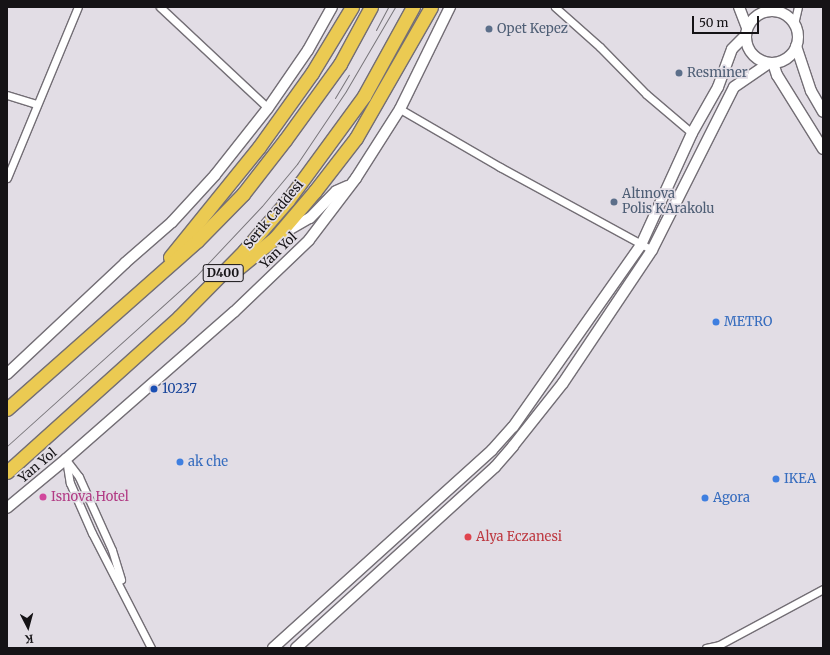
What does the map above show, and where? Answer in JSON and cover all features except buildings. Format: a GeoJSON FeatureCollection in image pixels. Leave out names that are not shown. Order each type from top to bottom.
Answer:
{"type":"FeatureCollection","features":[{"type":"Feature","properties":{"kind":"highway"},"geometry":{"type":"LineString","coordinates":[[150,283],[193,227],[259,147],[312,73],[352,7]]}},
{"type":"Feature","properties":{"kind":"highway"},"geometry":{"type":"LineString","coordinates":[[7,409],[197,241],[243,194],[285,140],[340,64],[371,7]]}},
{"type":"Feature","properties":{"kind":"highway","name":"Serik Caddesi"},"geometry":{"type":"LineString","coordinates":[[7,472],[179,317],[244,251],[288,200],[364,96],[398,37],[413,7]]}},
{"type":"Feature","properties":{"kind":"highway"},"geometry":{"type":"LineString","coordinates":[[179,317],[275,238],[316,191],[356,138],[431,7]]}},
{"type":"Feature","properties":{"kind":"street"},"geometry":{"type":"LineString","coordinates":[[7,178],[78,7]]}},
{"type":"Feature","properties":{"kind":"street"},"geometry":{"type":"LineString","coordinates":[[160,7],[268,108]]}},
{"type":"Feature","properties":{"kind":"street"},"geometry":{"type":"LineString","coordinates":[[7,374],[125,263],[172,222],[215,175],[268,108],[308,50],[332,7]]}},
{"type":"Feature","properties":{"kind":"street","name":"Yan Yol"},"geometry":{"type":"LineString","coordinates":[[7,508],[66,459],[234,312],[309,240],[356,178],[400,109],[450,7]]}},
{"type":"Feature","properties":{"kind":"street"},"geometry":{"type":"LineString","coordinates":[[555,7],[600,47],[646,94],[692,133]]}},
{"type":"Feature","properties":{"kind":"street"},"geometry":{"type":"LineString","coordinates":[[739,7],[747,31],[746,42],[752,53],[761,61],[771,63],[783,61],[791,55],[796,46]]}},
{"type":"Feature","properties":{"kind":"street"},"geometry":{"type":"LineString","coordinates":[[798,7],[794,24],[797,35],[796,46],[811,91],[823,112]]}},
{"type":"Feature","properties":{"kind":"street"},"geometry":{"type":"LineString","coordinates":[[273,648],[492,450],[513,427],[641,245],[692,133],[718,87],[732,49],[747,31],[754,18],[767,9],[783,14],[794,24]]}},
{"type":"Feature","properties":{"kind":"street"},"geometry":{"type":"LineString","coordinates":[[771,63],[823,149]]}},
{"type":"Feature","properties":{"kind":"street"},"geometry":{"type":"LineString","coordinates":[[296,648],[495,467],[563,383],[652,250],[734,87],[771,63]]}},
{"type":"Feature","properties":{"kind":"street"},"geometry":{"type":"LineString","coordinates":[[7,94],[37,104]]}},
{"type":"Feature","properties":{"kind":"street"},"geometry":{"type":"LineString","coordinates":[[400,109],[652,250]]}},
{"type":"Feature","properties":{"kind":"street"},"geometry":{"type":"LineString","coordinates":[[275,238],[310,218],[336,191],[349,186]]}},
{"type":"Feature","properties":{"kind":"street"},"geometry":{"type":"LineString","coordinates":[[66,459],[70,483],[92,533],[125,594],[151,648]]}},
{"type":"Feature","properties":{"kind":"street"},"geometry":{"type":"LineString","coordinates":[[66,459],[79,477],[112,550],[125,594]]}},
{"type":"Feature","properties":{"kind":"street"},"geometry":{"type":"LineString","coordinates":[[706,648],[719,645],[823,589]]}},
{"type":"Feature","properties":{"kind":"tram line"},"geometry":{"type":"LineString","coordinates":[[376,30],[388,7]]}},
{"type":"Feature","properties":{"kind":"tram line"},"geometry":{"type":"LineString","coordinates":[[7,446],[196,276],[262,206],[297,164],[346,91],[395,7]]}},
{"type":"Feature","properties":{"kind":"tram line"},"geometry":{"type":"LineString","coordinates":[[335,98],[349,75]]}},
{"type":"Feature","properties":{"kind":"place","name":"Opet Kepez"},"geometry":{"type":"Point","coordinates":[489,29]}},
{"type":"Feature","properties":{"kind":"place","name":"Resminer"},"geometry":{"type":"Point","coordinates":[679,73]}},
{"type":"Feature","properties":{"kind":"place","name":"Altınova Polis KArakolu"},"geometry":{"type":"Point","coordinates":[614,202]}},
{"type":"Feature","properties":{"kind":"place","name":"METRO"},"geometry":{"type":"Point","coordinates":[716,322]}},
{"type":"Feature","properties":{"kind":"place","name":"10237"},"geometry":{"type":"Point","coordinates":[154,389]}},
{"type":"Feature","properties":{"kind":"place","name":"ak che"},"geometry":{"type":"Point","coordinates":[180,462]}},
{"type":"Feature","properties":{"kind":"place","name":"IKEA"},"geometry":{"type":"Point","coordinates":[776,479]}},
{"type":"Feature","properties":{"kind":"place","name":"Isnova Hotel"},"geometry":{"type":"Point","coordinates":[43,497]}},
{"type":"Feature","properties":{"kind":"place","name":"Agora"},"geometry":{"type":"Point","coordinates":[705,498]}},
{"type":"Feature","properties":{"kind":"place","name":"Alya Eczanesi"},"geometry":{"type":"Point","coordinates":[468,537]}}]}
